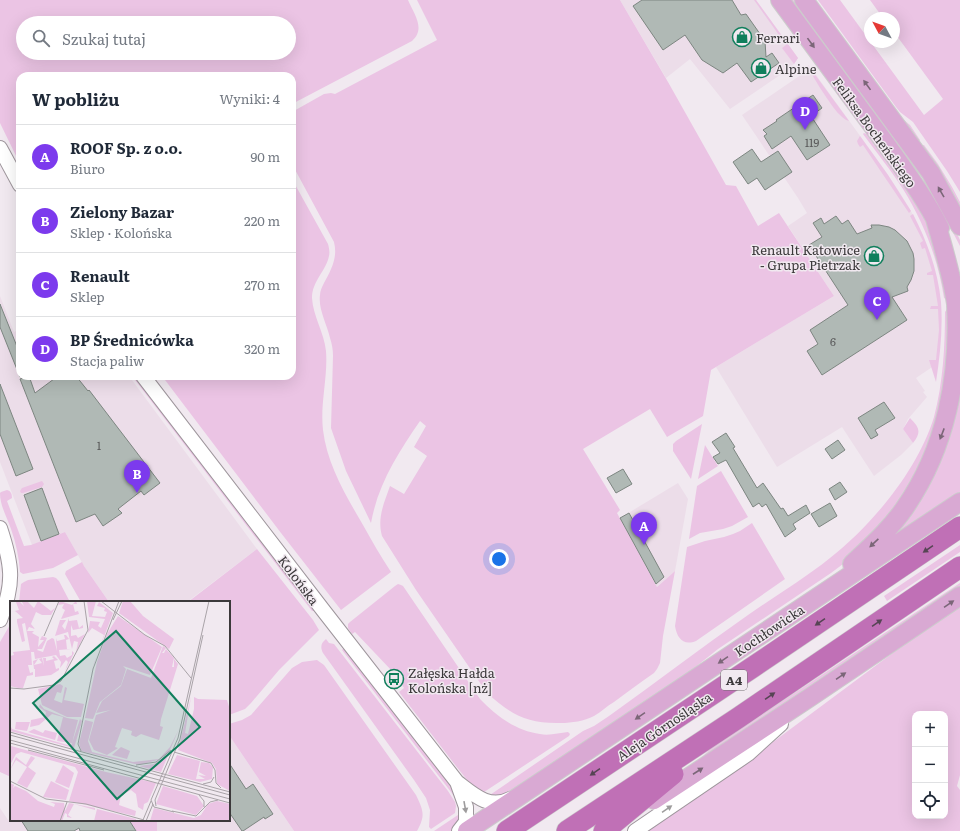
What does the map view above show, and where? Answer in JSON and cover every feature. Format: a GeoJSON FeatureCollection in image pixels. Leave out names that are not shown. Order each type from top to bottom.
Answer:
{"type":"FeatureCollection","features":[{"type":"Feature","properties":{"kind":"highway","name":"Aleja Górnośląska"},"geometry":{"type":"LineString","coordinates":[[507,831],[960,527]]}},
{"type":"Feature","properties":{"kind":"highway","name":"A4"},"geometry":{"type":"LineString","coordinates":[[567,831],[738,718],[960,567]]}},
{"type":"Feature","properties":{"kind":"highway"},"geometry":{"type":"LineString","coordinates":[[606,831],[692,759],[738,718]]}},
{"type":"Feature","properties":{"kind":"main road","name":"Feliksa Bocheńskiego"},"geometry":{"type":"LineString","coordinates":[[780,0],[913,183],[935,219],[960,271]]}},
{"type":"Feature","properties":{"kind":"main road","name":"Feliksa Bocheńskiego"},"geometry":{"type":"LineString","coordinates":[[804,0],[930,173],[960,226]]}},
{"type":"Feature","properties":{"kind":"main road"},"geometry":{"type":"LineString","coordinates":[[814,600],[884,534],[904,510],[922,482],[935,454],[946,424],[953,395],[956,373],[958,334],[956,304],[951,278],[935,219]]}},
{"type":"Feature","properties":{"kind":"main road","name":"Kochłowicka"},"geometry":{"type":"LineString","coordinates":[[467,831],[960,502]]}},
{"type":"Feature","properties":{"kind":"main road"},"geometry":{"type":"LineString","coordinates":[[606,831],[960,596]]}},
{"type":"Feature","properties":{"kind":"street"},"geometry":{"type":"LineString","coordinates":[[0,148],[16,178]]}},
{"type":"Feature","properties":{"kind":"street","name":"Kolońska"},"geometry":{"type":"LineString","coordinates":[[146,380],[457,782]]}},
{"type":"Feature","properties":{"kind":"street"},"geometry":{"type":"LineString","coordinates":[[0,528],[7,550],[10,566],[10,581],[8,595],[0,620]]}},
{"type":"Feature","properties":{"kind":"street"},"geometry":{"type":"LineString","coordinates":[[635,831],[748,754],[808,698]]}},
{"type":"Feature","properties":{"kind":"street"},"geometry":{"type":"LineString","coordinates":[[457,782],[480,798],[491,803],[506,801],[538,784]]}},
{"type":"Feature","properties":{"kind":"street"},"geometry":{"type":"LineString","coordinates":[[457,782],[466,807],[466,822],[459,831]]}},
{"type":"Feature","properties":{"kind":"shaded area"},"geometry":{"type":"Polygon","coordinates":[[[0,0],[408,0],[418,21],[418,32],[412,41],[296,102],[296,72],[16,72],[16,156],[0,123],[0,0]]]}},
{"type":"Feature","properties":{"kind":"shaded area"},"geometry":{"type":"Polygon","coordinates":[[[417,0],[620,0],[726,185],[736,186],[758,226],[779,213],[834,296],[711,370],[703,416],[667,437],[650,409],[583,449],[620,510],[617,513],[657,587],[675,571],[663,636],[660,663],[657,669],[654,673],[597,714],[590,718],[578,721],[549,723],[529,720],[504,707],[487,693],[416,590],[382,536],[380,523],[390,486],[404,494],[427,456],[414,447],[426,426],[420,421],[390,469],[374,509],[371,523],[346,471],[331,428],[333,352],[329,333],[321,311],[320,294],[333,264],[335,248],[334,242],[296,171],[296,110],[324,94],[335,94],[437,40],[417,0]]]}},
{"type":"Feature","properties":{"kind":"shaded area"},"geometry":{"type":"Polygon","coordinates":[[[620,0],[756,0],[798,58],[786,71],[730,109],[690,59],[666,78],[620,0]]]}},
{"type":"Feature","properties":{"kind":"shaded area"},"geometry":{"type":"Polygon","coordinates":[[[754,0],[756,0],[798,58],[794,64],[782,48],[786,45],[754,0]]]}},
{"type":"Feature","properties":{"kind":"shaded area"},"geometry":{"type":"Polygon","coordinates":[[[788,0],[797,0],[909,154],[950,219],[960,240],[960,246],[938,204],[916,168],[788,0]]]}},
{"type":"Feature","properties":{"kind":"shaded area"},"geometry":{"type":"Polygon","coordinates":[[[818,0],[840,0],[864,33],[864,48],[875,48],[924,115],[943,99],[900,40],[900,12],[879,12],[870,0],[960,0],[960,192],[913,122],[896,107],[818,0]]]}},
{"type":"Feature","properties":{"kind":"shaded area"},"geometry":{"type":"Polygon","coordinates":[[[808,65],[849,121],[841,116],[831,105],[808,65]]]}},
{"type":"Feature","properties":{"kind":"shaded area"},"geometry":{"type":"Polygon","coordinates":[[[811,68],[884,169],[912,213],[931,261],[940,306],[938,363],[916,378],[925,391],[923,392],[927,397],[908,419],[903,429],[913,443],[901,455],[874,476],[842,427],[777,467],[716,367],[834,296],[788,226],[807,213],[742,115],[811,68]]]}},
{"type":"Feature","properties":{"kind":"shaded area"},"geometry":{"type":"Polygon","coordinates":[[[894,112],[910,125],[920,140],[919,141],[922,145],[924,145],[938,164],[960,202],[960,212],[894,112]]]}},
{"type":"Feature","properties":{"kind":"shaded area"},"geometry":{"type":"Polygon","coordinates":[[[863,134],[869,135],[918,204],[934,238],[948,300],[944,298],[934,255],[924,228],[911,202],[863,134]]]}},
{"type":"Feature","properties":{"kind":"shaded area"},"geometry":{"type":"Polygon","coordinates":[[[860,136],[888,175],[911,211],[909,213],[863,145],[860,147],[858,144],[857,141],[860,136]]]}},
{"type":"Feature","properties":{"kind":"shaded area"},"geometry":{"type":"Polygon","coordinates":[[[296,186],[328,244],[329,250],[325,266],[314,286],[312,298],[314,311],[326,351],[322,420],[325,443],[333,467],[344,491],[391,572],[341,610],[165,380],[296,380],[296,186]]]}},
{"type":"Feature","properties":{"kind":"shaded area"},"geometry":{"type":"Polygon","coordinates":[[[913,214],[931,256],[940,290],[942,312],[940,352],[936,382],[929,360],[936,360],[939,330],[938,309],[930,309],[931,306],[938,306],[933,275],[927,275],[927,273],[932,271],[925,248],[922,249],[920,243],[923,241],[910,216],[913,214]]]}},
{"type":"Feature","properties":{"kind":"shaded area"},"geometry":{"type":"Polygon","coordinates":[[[0,296],[14,332],[16,331],[16,380],[132,380],[257,549],[188,601],[108,601],[84,566],[65,532],[32,545],[0,462],[0,296]]]}},
{"type":"Feature","properties":{"kind":"shaded area"},"geometry":{"type":"Polygon","coordinates":[[[951,308],[946,406],[904,500],[847,561],[718,649],[673,685],[511,794],[487,797],[583,731],[609,716],[730,627],[810,573],[846,545],[862,530],[892,495],[917,457],[927,437],[934,417],[940,391],[944,352],[945,312],[947,309],[951,308]]]}},
{"type":"Feature","properties":{"kind":"shaded area"},"geometry":{"type":"Polygon","coordinates":[[[135,380],[138,380],[314,609],[314,611],[312,611],[135,380]]]}},
{"type":"Feature","properties":{"kind":"shaded area"},"geometry":{"type":"Polygon","coordinates":[[[960,385],[960,495],[884,546],[960,385]]]}},
{"type":"Feature","properties":{"kind":"shaded area"},"geometry":{"type":"Polygon","coordinates":[[[910,418],[916,424],[918,430],[918,436],[913,443],[903,429],[910,418]]]}},
{"type":"Feature","properties":{"kind":"shaded area"},"geometry":{"type":"Polygon","coordinates":[[[702,424],[691,479],[673,451],[673,444],[702,424]]]}},
{"type":"Feature","properties":{"kind":"shaded area"},"geometry":{"type":"Polygon","coordinates":[[[705,445],[718,466],[698,479],[705,445]]]}},
{"type":"Feature","properties":{"kind":"shaded area"},"geometry":{"type":"Polygon","coordinates":[[[721,471],[748,517],[732,526],[700,533],[689,539],[697,486],[721,471]]]}},
{"type":"Feature","properties":{"kind":"shaded area"},"geometry":{"type":"Polygon","coordinates":[[[42,481],[44,484],[42,487],[21,493],[20,491],[22,488],[42,481]]]}},
{"type":"Feature","properties":{"kind":"shaded area"},"geometry":{"type":"Polygon","coordinates":[[[678,483],[688,499],[675,571],[657,587],[620,518],[678,483]]]}},
{"type":"Feature","properties":{"kind":"shaded area"},"geometry":{"type":"Polygon","coordinates":[[[7,490],[12,495],[12,498],[7,501],[24,546],[31,545],[65,532],[78,555],[53,568],[23,574],[20,572],[16,545],[0,498],[0,493],[7,490]]]}},
{"type":"Feature","properties":{"kind":"shaded area"},"geometry":{"type":"Polygon","coordinates":[[[752,523],[785,579],[696,641],[684,642],[677,634],[675,626],[687,547],[733,534],[752,523]]]}},
{"type":"Feature","properties":{"kind":"shaded area"},"geometry":{"type":"Polygon","coordinates":[[[960,545],[960,552],[887,601],[884,596],[960,545]]]}},
{"type":"Feature","properties":{"kind":"shaded area"},"geometry":{"type":"Polygon","coordinates":[[[257,549],[313,620],[319,630],[279,670],[245,709],[230,715],[230,601],[189,601],[257,549]]]}},
{"type":"Feature","properties":{"kind":"shaded area"},"geometry":{"type":"Polygon","coordinates":[[[82,562],[108,601],[80,601],[65,574],[66,571],[82,562]]]}},
{"type":"Feature","properties":{"kind":"shaded area"},"geometry":{"type":"Polygon","coordinates":[[[53,577],[56,578],[69,601],[19,601],[21,584],[28,580],[53,577]]]}},
{"type":"Feature","properties":{"kind":"shaded area"},"geometry":{"type":"Polygon","coordinates":[[[960,583],[960,588],[703,759],[700,759],[710,749],[960,583]]]}},
{"type":"Feature","properties":{"kind":"shaded area"},"geometry":{"type":"Polygon","coordinates":[[[398,584],[403,586],[480,699],[493,711],[507,722],[523,730],[543,735],[568,732],[570,734],[569,736],[481,794],[472,786],[399,692],[404,688],[392,671],[355,632],[352,634],[348,628],[348,624],[350,622],[398,584]]]}},
{"type":"Feature","properties":{"kind":"shaded area"},"geometry":{"type":"Polygon","coordinates":[[[960,603],[960,775],[957,786],[960,790],[960,831],[643,831],[749,760],[960,603]]]}},
{"type":"Feature","properties":{"kind":"shaded area"},"geometry":{"type":"Polygon","coordinates":[[[10,625],[10,777],[0,772],[0,642],[10,625]]]}},
{"type":"Feature","properties":{"kind":"shaded area"},"geometry":{"type":"Polygon","coordinates":[[[326,639],[329,643],[334,644],[455,802],[455,813],[431,829],[429,827],[430,810],[426,798],[323,653],[322,645],[326,639]]]}},
{"type":"Feature","properties":{"kind":"shaded area"},"geometry":{"type":"Polygon","coordinates":[[[344,648],[456,793],[459,806],[451,792],[342,650],[344,648]]]}},
{"type":"Feature","properties":{"kind":"shaded area"},"geometry":{"type":"Polygon","coordinates":[[[317,660],[324,665],[416,795],[422,813],[422,821],[417,831],[294,831],[230,736],[230,724],[251,715],[292,668],[302,662],[317,660]]]}},
{"type":"Feature","properties":{"kind":"shaded area"},"geometry":{"type":"Polygon","coordinates":[[[230,736],[294,831],[147,831],[149,821],[230,821],[230,736]]]}},
{"type":"Feature","properties":{"kind":"shaded area"},"geometry":{"type":"Polygon","coordinates":[[[0,808],[10,821],[130,821],[136,831],[0,831],[0,808]]]}},
{"type":"Feature","properties":{"kind":"shaded area"},"geometry":{"type":"Polygon","coordinates":[[[462,814],[455,831],[434,831],[458,815],[462,814]]]}},
{"type":"Feature","properties":{"kind":"shaded area"},"geometry":{"type":"Polygon","coordinates":[[[130,821],[157,821],[157,831],[136,831],[130,821]]]}},
{"type":"Feature","properties":{"kind":"building"},"geometry":{"type":"Polygon","coordinates":[[[642,0],[732,0],[741,15],[746,14],[765,41],[766,57],[772,53],[779,63],[751,82],[737,63],[723,73],[702,60],[685,35],[663,50],[633,6],[642,0]]]}},
{"type":"Feature","properties":{"kind":"building"},"geometry":{"type":"Polygon","coordinates":[[[813,95],[822,108],[811,116],[830,145],[807,160],[791,136],[772,149],[764,136],[767,134],[763,130],[813,95]]]}},
{"type":"Feature","properties":{"kind":"building"},"geometry":{"type":"Polygon","coordinates":[[[752,149],[761,162],[778,151],[792,172],[765,190],[757,178],[748,184],[733,162],[752,149]]]}},
{"type":"Feature","properties":{"kind":"building"},"geometry":{"type":"Polygon","coordinates":[[[836,216],[842,224],[848,220],[857,234],[872,228],[871,225],[889,227],[895,230],[907,241],[913,253],[914,271],[907,287],[908,291],[892,297],[907,320],[822,375],[807,351],[818,344],[810,330],[848,305],[809,245],[822,237],[813,223],[821,218],[824,224],[836,216]]]}},
{"type":"Feature","properties":{"kind":"building"},"geometry":{"type":"Polygon","coordinates":[[[0,304],[16,344],[16,367],[0,327],[0,304]]]}},
{"type":"Feature","properties":{"kind":"building"},"geometry":{"type":"Polygon","coordinates":[[[20,380],[30,380],[35,393],[53,380],[79,380],[88,391],[89,390],[160,483],[144,495],[141,491],[118,509],[122,513],[103,526],[95,514],[76,522],[20,380]]]}},
{"type":"Feature","properties":{"kind":"building"},"geometry":{"type":"Polygon","coordinates":[[[0,384],[33,469],[16,476],[0,434],[0,384]]]}},
{"type":"Feature","properties":{"kind":"building"},"geometry":{"type":"Polygon","coordinates":[[[884,402],[895,418],[875,430],[878,435],[871,439],[858,418],[884,402]]]}},
{"type":"Feature","properties":{"kind":"building"},"geometry":{"type":"Polygon","coordinates":[[[726,433],[735,447],[733,448],[757,488],[763,483],[781,509],[783,508],[788,516],[806,505],[810,513],[793,524],[796,529],[785,537],[766,504],[762,507],[759,503],[753,507],[726,460],[718,464],[713,457],[720,453],[712,442],[726,433]]]}},
{"type":"Feature","properties":{"kind":"building"},"geometry":{"type":"Polygon","coordinates":[[[838,440],[845,450],[832,459],[825,449],[838,440]]]}},
{"type":"Feature","properties":{"kind":"building"},"geometry":{"type":"Polygon","coordinates":[[[623,469],[632,484],[616,493],[607,478],[623,469]]]}},
{"type":"Feature","properties":{"kind":"building"},"geometry":{"type":"Polygon","coordinates":[[[840,482],[847,492],[835,500],[829,489],[840,482]]]}},
{"type":"Feature","properties":{"kind":"building"},"geometry":{"type":"Polygon","coordinates":[[[42,488],[59,534],[41,541],[24,495],[42,488]]]}},
{"type":"Feature","properties":{"kind":"building"},"geometry":{"type":"Polygon","coordinates":[[[830,503],[837,516],[819,527],[811,514],[830,503]]]}},
{"type":"Feature","properties":{"kind":"building"},"geometry":{"type":"Polygon","coordinates":[[[629,513],[664,577],[656,584],[620,518],[629,513]]]}},
{"type":"Feature","properties":{"kind":"building"},"geometry":{"type":"Polygon","coordinates":[[[230,765],[246,789],[253,784],[273,814],[265,819],[264,817],[242,831],[230,813],[230,765]]]}},
{"type":"Feature","properties":{"kind":"building"},"geometry":{"type":"Polygon","coordinates":[[[22,821],[130,821],[136,831],[80,831],[79,828],[74,831],[28,831],[22,821]]]}},
{"type":"Feature","properties":{"kind":"place","name":"Ferrari"},"geometry":{"type":"Point","coordinates":[742,37]}},
{"type":"Feature","properties":{"kind":"place","name":"Alpine"},"geometry":{"type":"Point","coordinates":[761,68]}},
{"type":"Feature","properties":{"kind":"place","name":"BP Średnicówka"},"geometry":{"type":"Point","coordinates":[805,130]}},
{"type":"Feature","properties":{"kind":"place","name":"Renault Katowice - Grupa Pietrzak"},"geometry":{"type":"Point","coordinates":[874,256]}},
{"type":"Feature","properties":{"kind":"place","name":"Renault"},"geometry":{"type":"Point","coordinates":[877,320]}},
{"type":"Feature","properties":{"kind":"place","name":"Zielony Bazar"},"geometry":{"type":"Point","coordinates":[137,493]}},
{"type":"Feature","properties":{"kind":"place","name":"ROOF Sp. z o.o."},"geometry":{"type":"Point","coordinates":[644,545]}},
{"type":"Feature","properties":{"kind":"place","name":"Załęska Hałda Kolońska [nż]"},"geometry":{"type":"Point","coordinates":[394,679]}}]}
